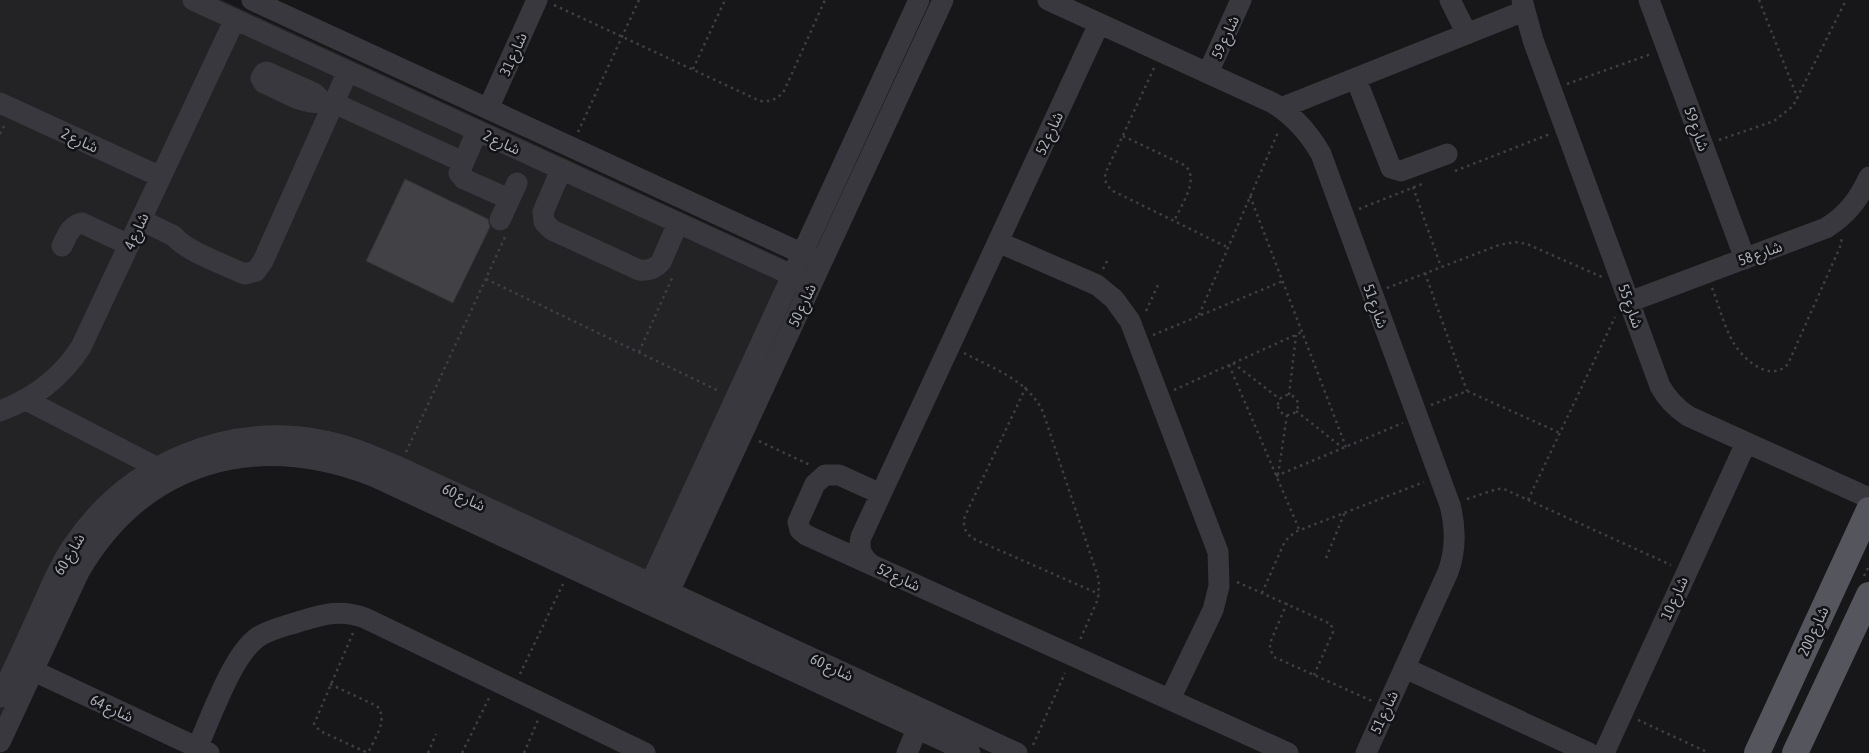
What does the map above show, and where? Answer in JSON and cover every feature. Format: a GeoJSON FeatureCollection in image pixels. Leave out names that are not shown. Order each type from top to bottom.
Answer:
{"type":"FeatureCollection","features":[{"type":"Feature","properties":{"kind":"main road","name":"شارع 200"},"geometry":{"type":"LineString","coordinates":[[1757,753],[1869,510]]}},
{"type":"Feature","properties":{"kind":"main road"},"geometry":{"type":"LineString","coordinates":[[1796,753],[1869,595]]}},
{"type":"Feature","properties":{"kind":"main road"},"geometry":{"type":"LineString","coordinates":[[1808,643],[1840,658]]}},
{"type":"Feature","properties":{"kind":"street","name":"شارع 2"},"geometry":{"type":"LineString","coordinates":[[192,0],[811,284]]}},
{"type":"Feature","properties":{"kind":"street","name":"شارع 2"},"geometry":{"type":"LineString","coordinates":[[252,0],[821,262]]}},
{"type":"Feature","properties":{"kind":"street","name":"شارع 50"},"geometry":{"type":"LineString","coordinates":[[655,596],[735,398],[919,0]]}},
{"type":"Feature","properties":{"kind":"street","name":"شارع 50"},"geometry":{"type":"LineString","coordinates":[[655,596],[742,433],[943,0]]}},
{"type":"Feature","properties":{"kind":"street","name":"شارع 51"},"geometry":{"type":"LineString","coordinates":[[1048,0],[1284,110],[1310,136],[1321,154],[1440,476],[1455,527],[1452,562],[1366,753]]}},
{"type":"Feature","properties":{"kind":"street","name":"شارع 59"},"geometry":{"type":"LineString","coordinates":[[1208,73],[1241,0]]}},
{"type":"Feature","properties":{"kind":"street"},"geometry":{"type":"LineString","coordinates":[[1450,0],[1467,34]]}},
{"type":"Feature","properties":{"kind":"street","name":"شارع 59"},"geometry":{"type":"LineString","coordinates":[[1649,0],[1745,259]]}},
{"type":"Feature","properties":{"kind":"street","name":"شارع 31"},"geometry":{"type":"LineString","coordinates":[[488,109],[545,2]]}},
{"type":"Feature","properties":{"kind":"street"},"geometry":{"type":"LineString","coordinates":[[1284,110],[1467,34],[1523,6]]}},
{"type":"Feature","properties":{"kind":"street","name":"شارع 55"},"geometry":{"type":"LineString","coordinates":[[1523,6],[1551,89],[1660,386],[1671,402],[1688,416],[1869,498]]}},
{"type":"Feature","properties":{"kind":"street","name":"شارع 4"},"geometry":{"type":"LineString","coordinates":[[0,411],[26,400],[51,383],[73,360],[130,245],[235,20]]}},
{"type":"Feature","properties":{"kind":"street","name":"شارع 52"},"geometry":{"type":"LineString","coordinates":[[1099,24],[880,494],[860,543],[864,558],[872,565],[1288,753]]}},
{"type":"Feature","properties":{"kind":"street"},"geometry":{"type":"LineString","coordinates":[[141,220],[174,236],[190,238],[248,267],[330,103],[343,69]]}},
{"type":"Feature","properties":{"kind":"street"},"geometry":{"type":"LineString","coordinates":[[1356,79],[1391,168],[1401,171],[1447,154]]}},
{"type":"Feature","properties":{"kind":"street","name":"شارع 2"},"geometry":{"type":"LineString","coordinates":[[0,103],[161,177]]}},
{"type":"Feature","properties":{"kind":"street"},"geometry":{"type":"LineString","coordinates":[[330,103],[463,162]]}},
{"type":"Feature","properties":{"kind":"street"},"geometry":{"type":"LineString","coordinates":[[468,107],[488,109],[503,122],[501,130],[494,135],[476,130],[463,121],[468,107]]}},
{"type":"Feature","properties":{"kind":"street"},"geometry":{"type":"LineString","coordinates":[[476,130],[460,170],[461,177],[513,191],[502,228]]}},
{"type":"Feature","properties":{"kind":"street"},"geometry":{"type":"LineString","coordinates":[[561,170],[543,212],[544,222],[552,230],[644,270],[654,268],[661,262],[678,223]]}},
{"type":"Feature","properties":{"kind":"street","name":"شارع 58"},"geometry":{"type":"LineString","coordinates":[[1626,294],[1707,273],[1816,233],[1841,218],[1858,198],[1869,177]]}},
{"type":"Feature","properties":{"kind":"street"},"geometry":{"type":"LineString","coordinates":[[62,246],[74,225],[82,223],[130,245]]}},
{"type":"Feature","properties":{"kind":"street"},"geometry":{"type":"LineString","coordinates":[[998,242],[1097,285],[1114,298],[1123,309],[1136,338],[1218,552],[1219,586],[1213,610],[1170,700]]}},
{"type":"Feature","properties":{"kind":"street"},"geometry":{"type":"LineString","coordinates":[[26,400],[156,467]]}},
{"type":"Feature","properties":{"kind":"street","name":"شارع 60"},"geometry":{"type":"LineString","coordinates":[[0,742],[24,667],[62,562],[84,530],[110,501],[156,467],[174,458],[210,445],[249,437],[268,436],[326,441],[364,452],[400,467],[655,596],[921,720],[1017,753]]}},
{"type":"Feature","properties":{"kind":"street","name":"شارع 10"},"geometry":{"type":"LineString","coordinates":[[1604,753],[1746,443]]}},
{"type":"Feature","properties":{"kind":"street","name":"شارع 60"},"geometry":{"type":"LineString","coordinates":[[0,697],[24,667],[89,555],[113,524],[160,486],[197,468],[230,459],[284,455],[340,465],[374,476],[570,568],[655,596]]}},
{"type":"Feature","properties":{"kind":"street"},"geometry":{"type":"LineString","coordinates":[[872,565],[806,535],[800,530],[798,522],[815,484],[819,479],[830,474],[839,475],[880,494]]}},
{"type":"Feature","properties":{"kind":"street"},"geometry":{"type":"LineString","coordinates":[[203,750],[235,662],[249,644],[268,631],[325,613],[345,612],[360,616],[645,753]]}},
{"type":"Feature","properties":{"kind":"street","name":"شارع 64"},"geometry":{"type":"LineString","coordinates":[[24,667],[203,750]]}},
{"type":"Feature","properties":{"kind":"street"},"geometry":{"type":"LineString","coordinates":[[1405,668],[1589,753]]}},
{"type":"Feature","properties":{"kind":"street"},"geometry":{"type":"LineString","coordinates":[[907,753],[921,720]]}},
{"type":"Feature","properties":{"kind":"street","name":"شارع 60"},"geometry":{"type":"LineString","coordinates":[[921,720],[970,753]]}},
{"type":"Feature","properties":{"kind":"path"},"geometry":{"type":"LineString","coordinates":[[571,147],[639,0]]}},
{"type":"Feature","properties":{"kind":"path"},"geometry":{"type":"LineString","coordinates":[[693,70],[725,0]]}},
{"type":"Feature","properties":{"kind":"path"},"geometry":{"type":"LineString","coordinates":[[545,2],[760,101],[776,99],[784,91],[825,0]]}},
{"type":"Feature","properties":{"kind":"path"},"geometry":{"type":"LineString","coordinates":[[1759,0],[1798,99]]}},
{"type":"Feature","properties":{"kind":"path"},"geometry":{"type":"LineString","coordinates":[[1703,146],[1774,120],[1787,112],[1798,99],[1846,0]]}},
{"type":"Feature","properties":{"kind":"path"},"geometry":{"type":"LineString","coordinates":[[1551,89],[1667,49]]}},
{"type":"Feature","properties":{"kind":"path"},"geometry":{"type":"LineString","coordinates":[[1161,52],[1105,174],[1106,183],[1108,188],[1228,248]]}},
{"type":"Feature","properties":{"kind":"path"},"geometry":{"type":"LineString","coordinates":[[1199,315],[1250,196],[1284,110]]}},
{"type":"Feature","properties":{"kind":"path"},"geometry":{"type":"LineString","coordinates":[[1122,136],[1184,165],[1190,171],[1192,181],[1174,221]]}},
{"type":"Feature","properties":{"kind":"path"},"geometry":{"type":"LineString","coordinates":[[1414,187],[1441,267]]}},
{"type":"Feature","properties":{"kind":"path"},"geometry":{"type":"LineString","coordinates":[[1250,196],[1345,447]]}},
{"type":"Feature","properties":{"kind":"path"},"geometry":{"type":"LineString","coordinates":[[1707,273],[1735,346],[1746,358],[1762,370],[1771,372],[1780,370],[1788,364],[1840,247],[1842,233],[1841,218]]}},
{"type":"Feature","properties":{"kind":"path"},"geometry":{"type":"LineString","coordinates":[[400,467],[486,279],[502,228]]}},
{"type":"Feature","properties":{"kind":"path"},"geometry":{"type":"LineString","coordinates":[[1372,294],[1507,243],[1521,242],[1626,294],[1528,500]]}},
{"type":"Feature","properties":{"kind":"path"},"geometry":{"type":"LineString","coordinates":[[1425,273],[1467,391],[1560,433]]}},
{"type":"Feature","properties":{"kind":"path"},"geometry":{"type":"LineString","coordinates":[[639,352],[674,274]]}},
{"type":"Feature","properties":{"kind":"path"},"geometry":{"type":"LineString","coordinates":[[486,279],[735,398]]}},
{"type":"Feature","properties":{"kind":"path"},"geometry":{"type":"LineString","coordinates":[[1136,338],[1283,281]]}},
{"type":"Feature","properties":{"kind":"path"},"geometry":{"type":"LineString","coordinates":[[1136,338],[1158,286]]}},
{"type":"Feature","properties":{"kind":"path"},"geometry":{"type":"LineString","coordinates":[[1159,397],[1302,332]]}},
{"type":"Feature","properties":{"kind":"path"},"geometry":{"type":"LineString","coordinates":[[1289,395],[1296,335]]}},
{"type":"Feature","properties":{"kind":"path"},"geometry":{"type":"LineString","coordinates":[[950,346],[1017,380],[1026,387],[1039,403],[1099,580],[1099,594],[1096,604],[1029,753]]}},
{"type":"Feature","properties":{"kind":"path"},"geometry":{"type":"LineString","coordinates":[[1231,364],[1280,399]]}},
{"type":"Feature","properties":{"kind":"path"},"geometry":{"type":"LineString","coordinates":[[1231,364],[1299,529]]}},
{"type":"Feature","properties":{"kind":"path"},"geometry":{"type":"LineString","coordinates":[[1026,387],[965,516],[965,529],[976,540],[1099,594]]}},
{"type":"Feature","properties":{"kind":"path"},"geometry":{"type":"LineString","coordinates":[[1277,475],[1345,447],[1467,391]]}},
{"type":"Feature","properties":{"kind":"path"},"geometry":{"type":"LineString","coordinates":[[1280,399],[1289,395]]}},
{"type":"Feature","properties":{"kind":"path"},"geometry":{"type":"LineString","coordinates":[[1289,395],[1297,401],[1296,411]]}},
{"type":"Feature","properties":{"kind":"path"},"geometry":{"type":"LineString","coordinates":[[1280,399],[1279,409],[1286,415]]}},
{"type":"Feature","properties":{"kind":"path"},"geometry":{"type":"LineString","coordinates":[[1296,411],[1345,447]]}},
{"type":"Feature","properties":{"kind":"path"},"geometry":{"type":"LineString","coordinates":[[1286,415],[1296,411]]}},
{"type":"Feature","properties":{"kind":"path"},"geometry":{"type":"LineString","coordinates":[[1277,475],[1286,415]]}},
{"type":"Feature","properties":{"kind":"path"},"geometry":{"type":"LineString","coordinates":[[742,433],[830,474]]}},
{"type":"Feature","properties":{"kind":"path"},"geometry":{"type":"LineString","coordinates":[[1262,592],[1285,541],[1299,529],[1440,476]]}},
{"type":"Feature","properties":{"kind":"path"},"geometry":{"type":"LineString","coordinates":[[1450,505],[1500,488],[1686,572]]}},
{"type":"Feature","properties":{"kind":"path"},"geometry":{"type":"LineString","coordinates":[[1326,558],[1346,512]]}},
{"type":"Feature","properties":{"kind":"path"},"geometry":{"type":"LineString","coordinates":[[462,753],[505,685],[570,568]]}},
{"type":"Feature","properties":{"kind":"path"},"geometry":{"type":"LineString","coordinates":[[1220,574],[1329,622],[1333,632],[1314,675]]}},
{"type":"Feature","properties":{"kind":"path"},"geometry":{"type":"LineString","coordinates":[[1287,603],[1270,643],[1271,654],[1274,658],[1387,707]]}},
{"type":"Feature","properties":{"kind":"path"},"geometry":{"type":"LineString","coordinates":[[330,684],[378,706],[382,719],[368,753],[320,731],[315,726],[314,721],[330,684],[360,616]]}},
{"type":"Feature","properties":{"kind":"path"},"geometry":{"type":"LineString","coordinates":[[524,753],[545,705]]}},
{"type":"Feature","properties":{"kind":"path"},"geometry":{"type":"LineString","coordinates":[[1622,712],[1709,753]]}},
{"type":"Feature","properties":{"kind":"path"},"geometry":{"type":"LineString","coordinates":[[428,753],[436,734]]}},
{"type":"Feature","properties":{"kind":"shaded area"},"geometry":{"type":"Polygon","coordinates":[[[0,0],[222,0],[806,269],[655,595],[324,451],[140,488],[0,721],[0,0]]]}},
{"type":"Feature","properties":{"kind":"building"},"geometry":{"type":"Polygon","coordinates":[[[405,179],[488,219],[490,227],[453,303],[366,261],[405,179]]]}}]}
